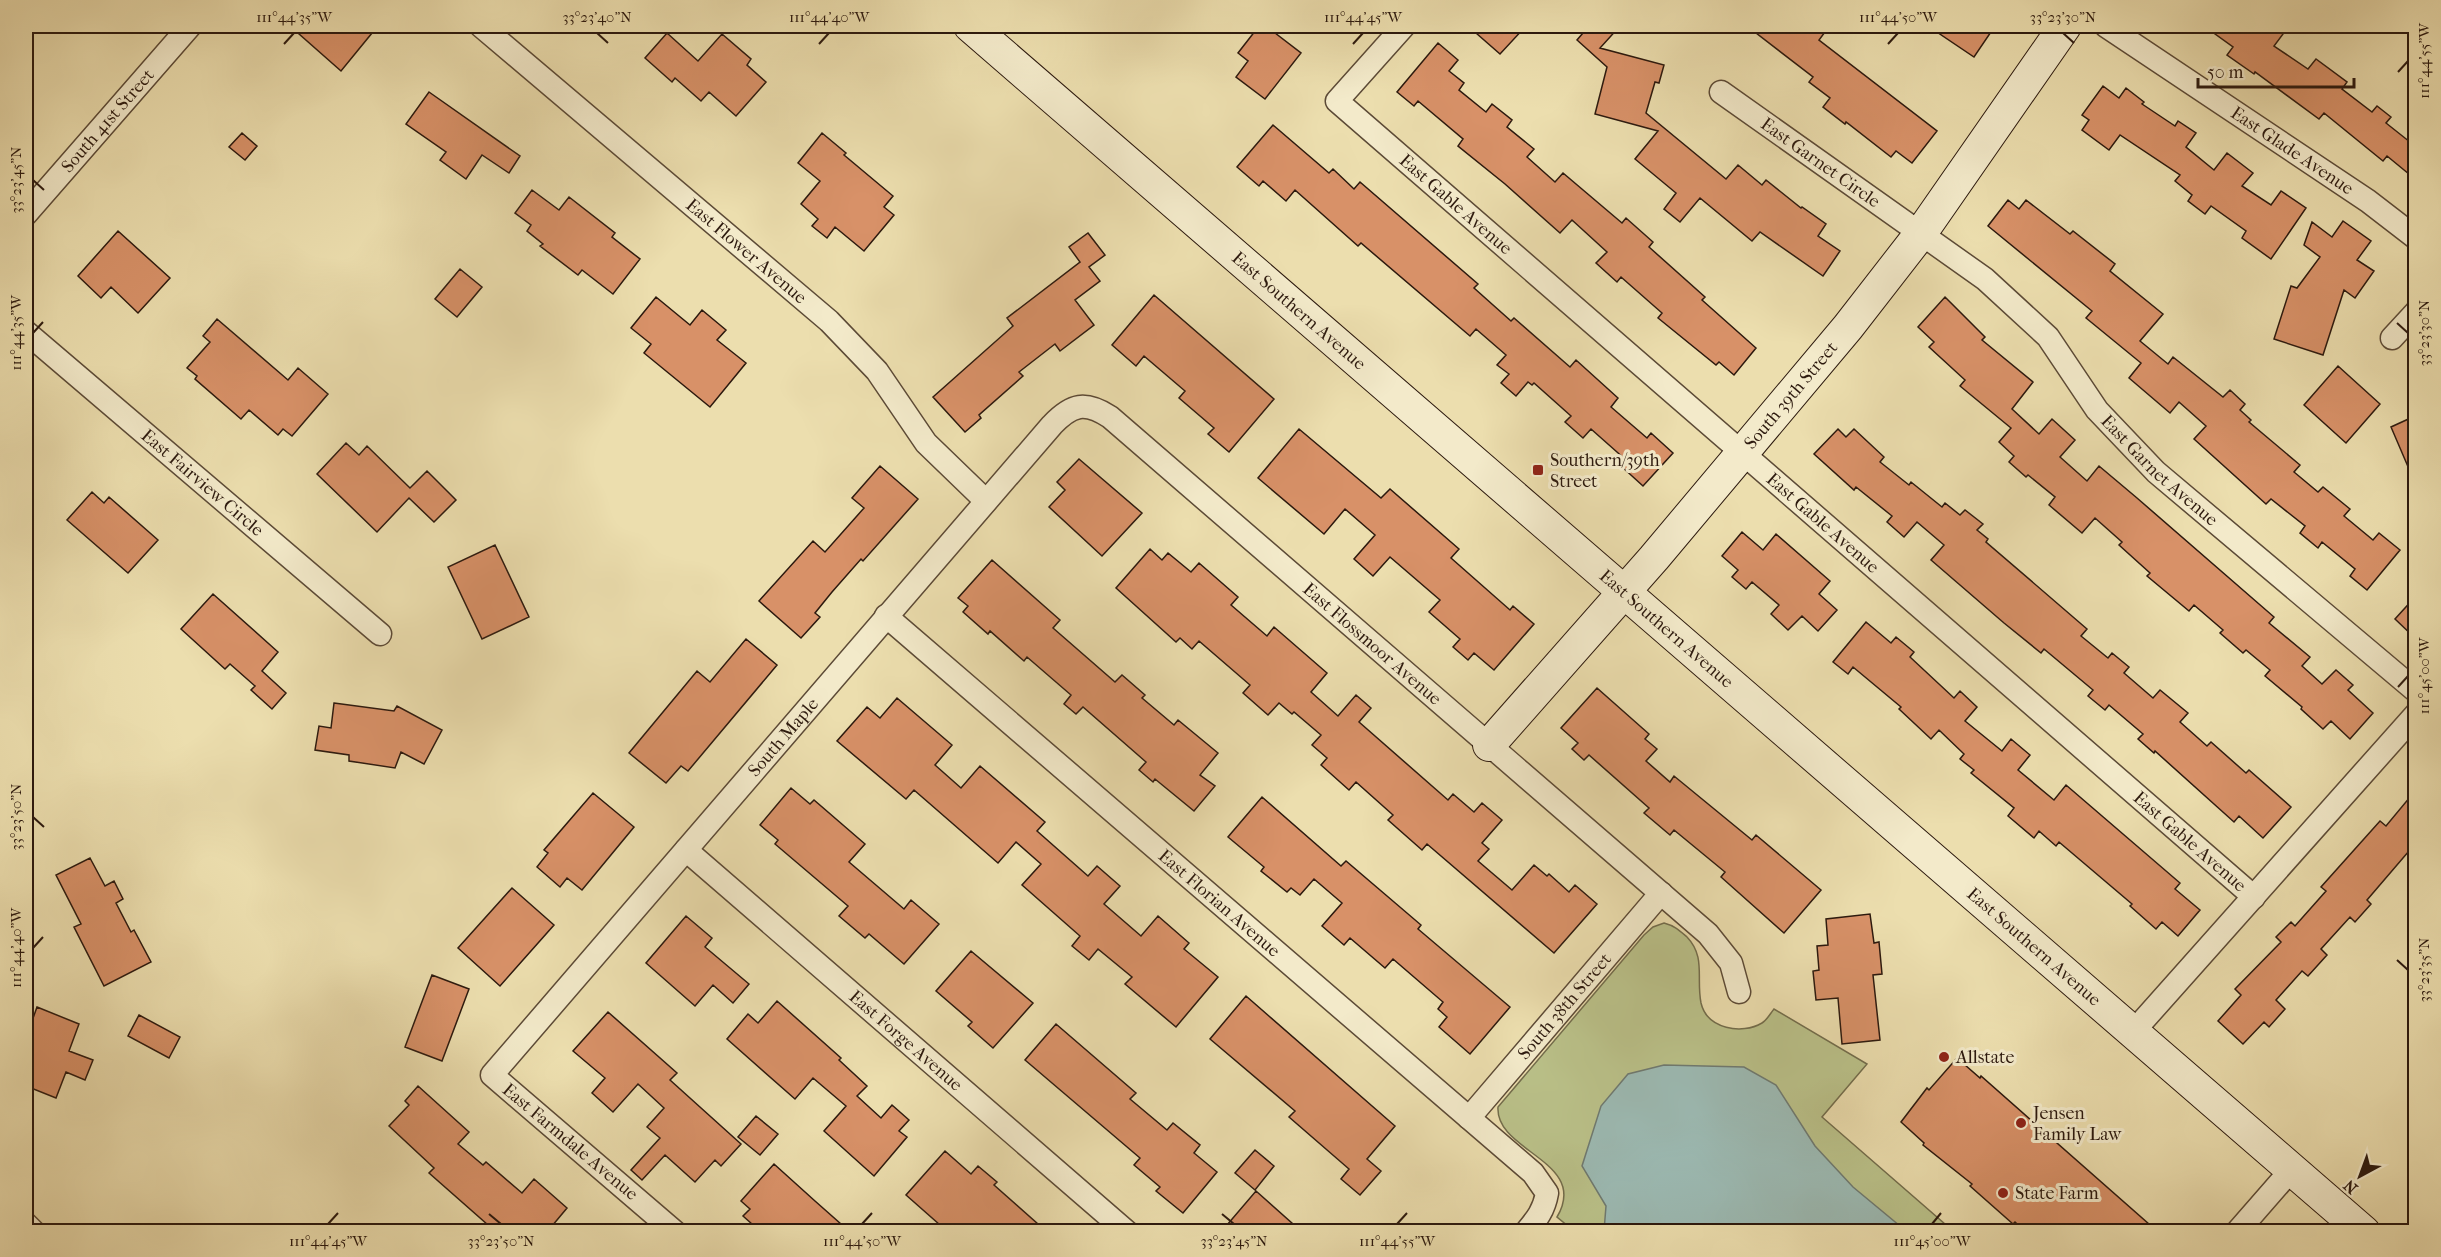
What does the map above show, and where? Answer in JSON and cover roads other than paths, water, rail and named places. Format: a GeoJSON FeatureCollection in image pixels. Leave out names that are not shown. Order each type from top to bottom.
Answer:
{"type":"FeatureCollection","features":[{"type":"Feature","properties":{"kind":"main road","name":"East Southern Avenue"},"geometry":{"type":"LineString","coordinates":[[970,26],[2364,1232]]}},
{"type":"Feature","properties":{"kind":"main road","name":"South 39th Street"},"geometry":{"type":"LineString","coordinates":[[1489,745],[1625,591],[1848,327],[1921,233],[2065,26]]}},
{"type":"Feature","properties":{"kind":"street","name":"South 41st Street"},"geometry":{"type":"LineString","coordinates":[[26,214],[190,26]]}},
{"type":"Feature","properties":{"kind":"street","name":"East Flower Avenue"},"geometry":{"type":"LineString","coordinates":[[481,26],[829,321],[877,371],[926,442],[986,501]]}},
{"type":"Feature","properties":{"kind":"street","name":"East Gable Avenue"},"geometry":{"type":"LineString","coordinates":[[1404,26],[1337,101],[1743,451],[2254,897]]}},
{"type":"Feature","properties":{"kind":"street","name":"East Glade Avenue"},"geometry":{"type":"LineString","coordinates":[[2106,26],[2368,201],[2415,238]]}},
{"type":"Feature","properties":{"kind":"street","name":"East Garnet Circle"},"geometry":{"type":"LineString","coordinates":[[1721,92],[1921,233]]}},
{"type":"Feature","properties":{"kind":"street","name":"East Garnet Avenue"},"geometry":{"type":"LineString","coordinates":[[1921,233],[1985,279],[2048,337],[2097,411],[2156,472],[2415,691]]}},
{"type":"Feature","properties":{"kind":"street"},"geometry":{"type":"LineString","coordinates":[[2392,338],[2415,312]]}},
{"type":"Feature","properties":{"kind":"street","name":"East Fairview Circle"},"geometry":{"type":"LineString","coordinates":[[26,332],[380,634]]}},
{"type":"Feature","properties":{"kind":"street","name":"South Maple"},"geometry":{"type":"LineString","coordinates":[[492,1075],[986,501],[1059,418],[1078,406]]}},
{"type":"Feature","properties":{"kind":"street","name":"East Flossmoor Avenue"},"geometry":{"type":"LineString","coordinates":[[1078,406],[1089,406],[1110,417],[1708,934],[1731,963],[1739,992]]}},
{"type":"Feature","properties":{"kind":"street","name":"East Florian Avenue"},"geometry":{"type":"LineString","coordinates":[[886,616],[1533,1173],[1547,1193],[1545,1205],[1539,1217],[1526,1232]]}},
{"type":"Feature","properties":{"kind":"street"},"geometry":{"type":"LineString","coordinates":[[2133,1032],[2415,714]]}},
{"type":"Feature","properties":{"kind":"street","name":"East Forge Avenue"},"geometry":{"type":"LineString","coordinates":[[686,850],[1127,1232]]}},
{"type":"Feature","properties":{"kind":"street","name":"South 38th Street"},"geometry":{"type":"LineString","coordinates":[[1469,1118],[1661,893]]}},
{"type":"Feature","properties":{"kind":"street","name":"East Farmdale Avenue"},"geometry":{"type":"LineString","coordinates":[[492,1075],[675,1232]]}},
{"type":"Feature","properties":{"kind":"street"},"geometry":{"type":"LineString","coordinates":[[2237,1232],[2292,1169]]}},
{"type":"Feature","properties":{"kind":"street"},"geometry":{"type":"LineString","coordinates":[[26,1224],[34,1232]]}},
{"type":"Feature","properties":{"kind":"water"},"geometry":{"type":"Polygon","coordinates":[[[1664,1065],[1744,1067],[1776,1085],[1815,1146],[1853,1187],[1906,1231],[1707,1232],[1684,1225],[1665,1231],[1604,1231],[1606,1206],[1582,1166],[1601,1106],[1628,1074],[1664,1065]]]}},
{"type":"Feature","properties":{"kind":"place","name":"Southern/39th Street"},"geometry":{"type":"Point","coordinates":[1538,470]}},
{"type":"Feature","properties":{"kind":"place","name":"Allstate"},"geometry":{"type":"Point","coordinates":[1944,1057]}},
{"type":"Feature","properties":{"kind":"place","name":"Jensen Family Law"},"geometry":{"type":"Point","coordinates":[2021,1123]}},
{"type":"Feature","properties":{"kind":"place","name":"State Farm"},"geometry":{"type":"Point","coordinates":[2003,1193]}}]}
